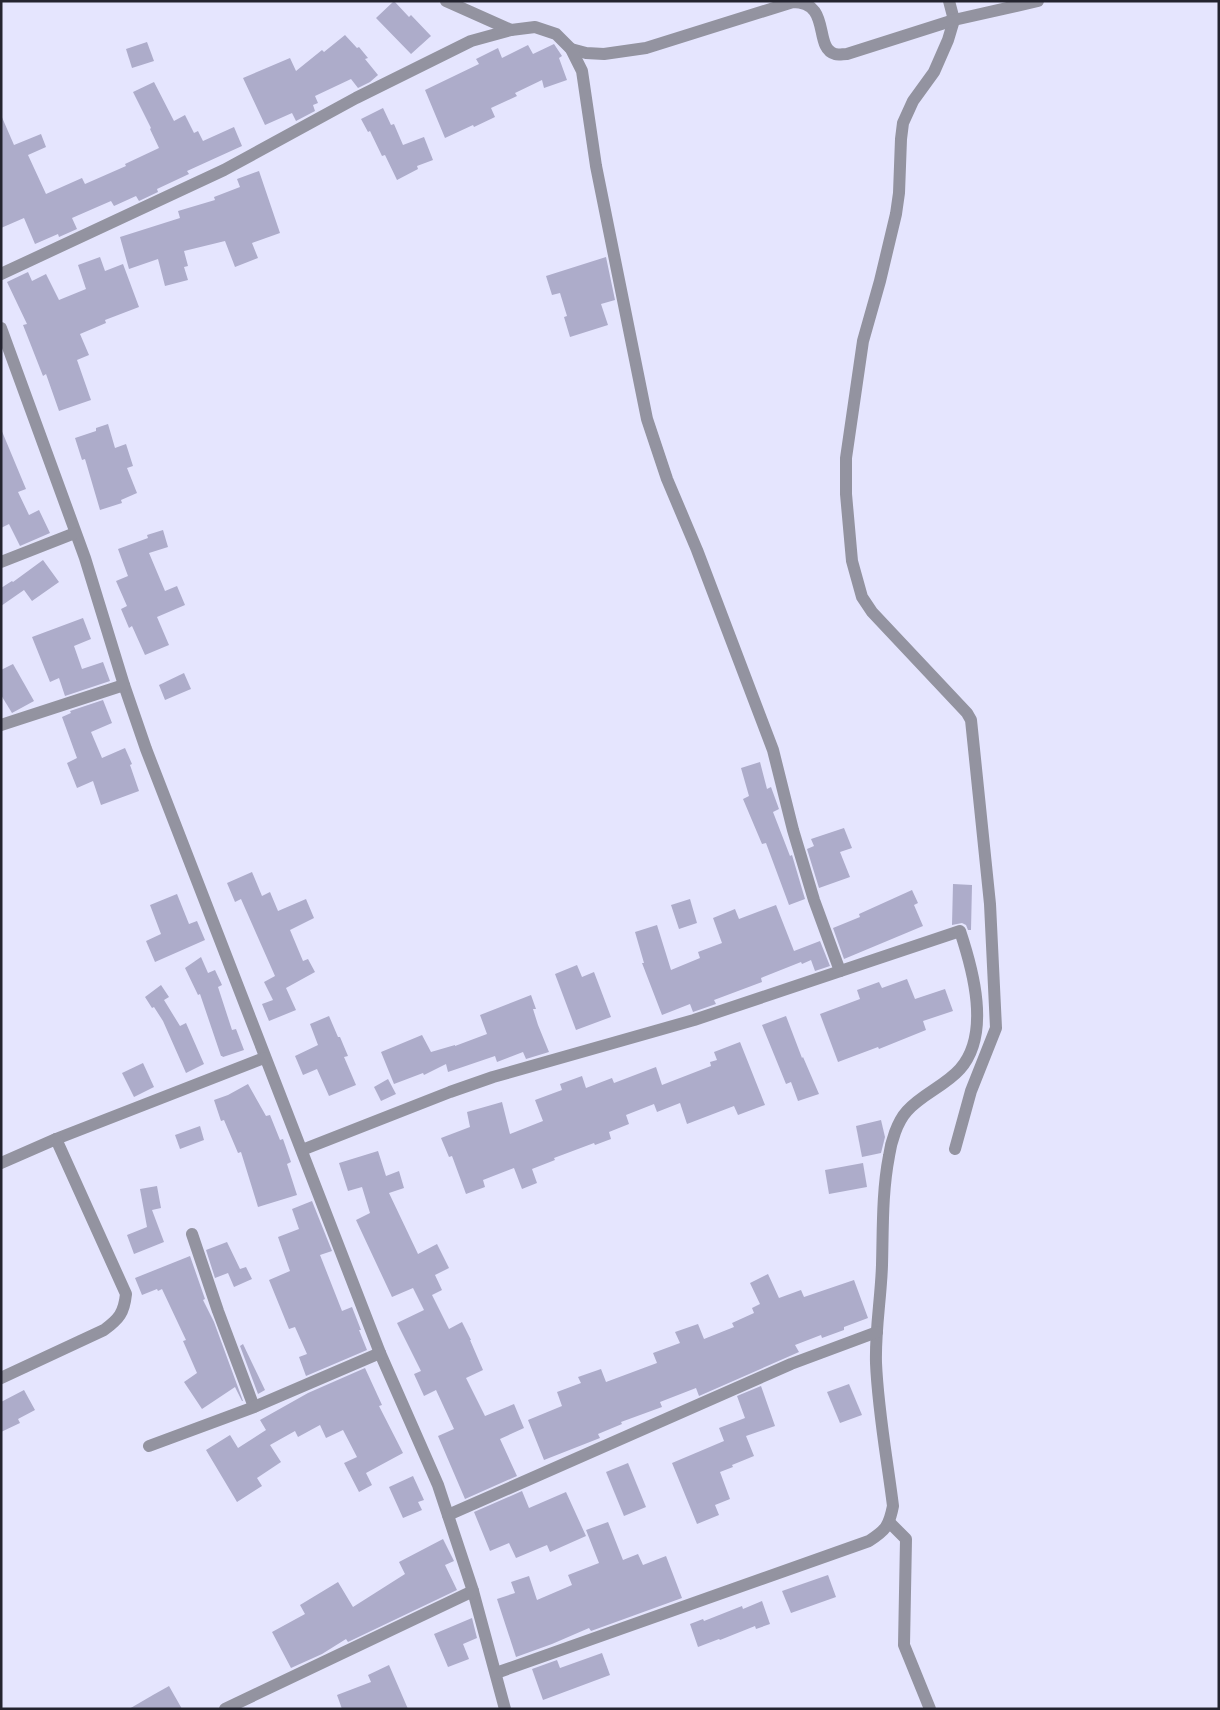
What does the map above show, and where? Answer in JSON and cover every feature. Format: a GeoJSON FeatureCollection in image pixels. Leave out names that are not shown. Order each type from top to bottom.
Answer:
{"type":"FeatureCollection","features":[{"type":"Feature","properties":{"kind":"street"},"geometry":{"type":"LineString","coordinates":[[446,1],[512,30]]}},
{"type":"Feature","properties":{"kind":"street"},"geometry":{"type":"LineString","coordinates":[[949,1],[954,20],[938,64],[912,101],[903,123],[896,214],[863,341],[846,458],[846,494],[852,561],[862,597],[872,612],[968,713],[971,720],[990,904],[996,1028],[971,1091],[955,1149]]}},
{"type":"Feature","properties":{"kind":"street"},"geometry":{"type":"LineString","coordinates":[[571,48],[586,53],[604,54],[646,48],[793,2],[806,3],[815,11],[830,51],[834,54],[847,54],[954,20],[1038,1]]}},
{"type":"Feature","properties":{"kind":"street"},"geometry":{"type":"LineString","coordinates":[[1,274],[224,170],[356,98],[471,41],[512,30],[535,27],[556,34],[571,48],[582,71],[596,166],[647,419],[668,479],[697,550],[772,750],[814,900],[840,971]]}},
{"type":"Feature","properties":{"kind":"street"},"geometry":{"type":"LineString","coordinates":[[1,328],[84,558],[146,749],[264,1058],[302,1150],[380,1353],[438,1485],[473,1591],[505,1709]]}},
{"type":"Feature","properties":{"kind":"street"},"geometry":{"type":"LineString","coordinates":[[1,562],[75,534]]}},
{"type":"Feature","properties":{"kind":"street"},"geometry":{"type":"LineString","coordinates":[[1,725],[124,685]]}},
{"type":"Feature","properties":{"kind":"street"},"geometry":{"type":"LineString","coordinates":[[302,1150],[493,1077],[694,1020],[960,931],[970,962],[976,1005],[977,1025],[974,1042],[968,1058],[960,1069],[906,1112],[893,1140],[886,1172],[877,1332],[878,1385],[892,1506],[890,1523],[880,1534],[868,1541],[496,1673]]}},
{"type":"Feature","properties":{"kind":"street"},"geometry":{"type":"LineString","coordinates":[[1,1163],[56,1139],[264,1058]]}},
{"type":"Feature","properties":{"kind":"street"},"geometry":{"type":"LineString","coordinates":[[1,1378],[104,1330],[117,1320],[124,1308],[126,1294],[56,1139]]}},
{"type":"Feature","properties":{"kind":"street"},"geometry":{"type":"LineString","coordinates":[[192,1234],[218,1311],[254,1407]]}},
{"type":"Feature","properties":{"kind":"street"},"geometry":{"type":"LineString","coordinates":[[448,1515],[791,1364],[877,1332]]}},
{"type":"Feature","properties":{"kind":"street"},"geometry":{"type":"LineString","coordinates":[[149,1446],[254,1407],[380,1353]]}},
{"type":"Feature","properties":{"kind":"street"},"geometry":{"type":"LineString","coordinates":[[890,1523],[906,1539],[904,1645],[930,1709]]}},
{"type":"Feature","properties":{"kind":"street"},"geometry":{"type":"LineString","coordinates":[[225,1709],[473,1591]]}},
{"type":"Feature","properties":{"kind":"building"},"geometry":{"type":"Polygon","coordinates":[[[394,1],[409,17],[411,15],[431,36],[411,54],[376,18],[394,1]]]}},
{"type":"Feature","properties":{"kind":"building"},"geometry":{"type":"Polygon","coordinates":[[[345,35],[357,48],[359,47],[368,58],[365,59],[378,75],[370,82],[358,88],[351,79],[315,96],[318,103],[313,105],[315,111],[296,121],[292,113],[265,125],[243,78],[290,58],[296,71],[322,50],[324,52],[345,35]]]}},
{"type":"Feature","properties":{"kind":"building"},"geometry":{"type":"Polygon","coordinates":[[[147,42],[154,61],[132,68],[126,49],[147,42]]]}},
{"type":"Feature","properties":{"kind":"building"},"geometry":{"type":"Polygon","coordinates":[[[554,44],[562,56],[559,58],[567,80],[544,88],[542,80],[515,93],[517,96],[491,108],[495,117],[445,138],[425,90],[479,64],[476,59],[498,48],[502,58],[528,45],[533,54],[554,44]]]}},
{"type":"Feature","properties":{"kind":"building"},"geometry":{"type":"Polygon","coordinates":[[[154,82],[174,121],[185,115],[194,133],[198,131],[203,141],[234,127],[242,146],[187,171],[189,174],[157,189],[158,192],[139,201],[136,196],[114,206],[111,201],[72,218],[77,229],[59,237],[58,234],[35,244],[24,218],[1,228],[1,115],[14,145],[41,134],[46,147],[28,155],[46,194],[82,178],[85,184],[126,166],[125,164],[159,148],[133,92],[154,82]]]}},
{"type":"Feature","properties":{"kind":"building"},"geometry":{"type":"Polygon","coordinates":[[[383,108],[391,125],[394,124],[403,145],[424,137],[433,160],[417,166],[418,169],[397,180],[385,155],[382,156],[370,131],[368,132],[361,119],[383,108]]]}},
{"type":"Feature","properties":{"kind":"building"},"geometry":{"type":"Polygon","coordinates":[[[259,171],[280,233],[252,243],[258,258],[235,267],[225,241],[184,251],[188,266],[184,267],[188,280],[165,286],[158,259],[129,269],[120,237],[180,218],[178,211],[215,200],[214,197],[240,187],[237,179],[259,171]]]}},
{"type":"Feature","properties":{"kind":"building"},"geometry":{"type":"Polygon","coordinates":[[[100,257],[105,271],[123,264],[139,307],[105,320],[106,323],[80,334],[89,355],[77,360],[91,400],[59,411],[46,374],[43,376],[23,325],[27,324],[7,282],[28,272],[32,281],[46,274],[59,300],[86,289],[78,265],[100,257]]]}},
{"type":"Feature","properties":{"kind":"building"},"geometry":{"type":"Polygon","coordinates":[[[606,257],[615,300],[601,304],[608,325],[570,337],[564,317],[567,316],[560,293],[552,295],[546,276],[606,257]]]}},
{"type":"Feature","properties":{"kind":"building"},"geometry":{"type":"Polygon","coordinates":[[[108,424],[115,448],[126,444],[133,466],[127,468],[137,493],[121,500],[122,503],[100,510],[85,459],[82,460],[75,438],[96,431],[96,428],[108,424]]]}},
{"type":"Feature","properties":{"kind":"building"},"geometry":{"type":"Polygon","coordinates":[[[1,429],[26,489],[18,492],[29,515],[39,510],[50,533],[20,546],[9,524],[1,528],[1,429]]]}},
{"type":"Feature","properties":{"kind":"building"},"geometry":{"type":"Polygon","coordinates":[[[163,530],[168,547],[149,553],[165,591],[177,586],[185,605],[157,617],[169,645],[145,655],[132,626],[129,628],[121,609],[127,606],[116,581],[128,576],[118,549],[148,538],[147,535],[163,530]]]}},
{"type":"Feature","properties":{"kind":"building"},"geometry":{"type":"Polygon","coordinates":[[[43,560],[59,582],[32,601],[24,590],[1,606],[1,588],[13,582],[43,560]]]}},
{"type":"Feature","properties":{"kind":"building"},"geometry":{"type":"Polygon","coordinates":[[[83,618],[91,639],[74,646],[82,669],[103,662],[110,681],[65,696],[59,678],[50,682],[32,637],[83,618]]]}},
{"type":"Feature","properties":{"kind":"building"},"geometry":{"type":"Polygon","coordinates":[[[13,664],[34,701],[12,713],[1,695],[1,670],[13,664]]]}},
{"type":"Feature","properties":{"kind":"building"},"geometry":{"type":"Polygon","coordinates":[[[184,673],[191,689],[165,700],[159,685],[184,673]]]}},
{"type":"Feature","properties":{"kind":"building"},"geometry":{"type":"Polygon","coordinates":[[[103,700],[112,723],[91,732],[102,758],[125,748],[132,764],[130,765],[139,791],[101,805],[93,781],[77,788],[67,763],[77,758],[62,717],[71,713],[70,711],[103,700]]]}},
{"type":"Feature","properties":{"kind":"building"},"geometry":{"type":"Polygon","coordinates":[[[760,762],[767,789],[771,787],[779,809],[773,812],[790,856],[792,855],[805,899],[789,905],[766,843],[762,844],[743,799],[749,796],[741,768],[760,762]]]}},
{"type":"Feature","properties":{"kind":"building"},"geometry":{"type":"Polygon","coordinates":[[[844,828],[852,848],[840,852],[850,877],[819,888],[807,849],[814,846],[811,839],[844,828]]]}},
{"type":"Feature","properties":{"kind":"building"},"geometry":{"type":"Polygon","coordinates":[[[252,872],[262,896],[270,892],[278,911],[306,899],[314,918],[290,930],[303,961],[308,959],[315,972],[286,988],[296,1010],[269,1021],[262,1004],[273,1000],[264,982],[275,976],[241,899],[235,902],[227,883],[252,872]]]}},
{"type":"Feature","properties":{"kind":"building"},"geometry":{"type":"Polygon","coordinates":[[[953,884],[972,885],[971,930],[968,930],[966,925],[962,923],[952,925],[953,884]]]}},
{"type":"Feature","properties":{"kind":"building"},"geometry":{"type":"Polygon","coordinates":[[[912,890],[918,903],[914,905],[923,926],[844,959],[833,928],[860,917],[859,914],[912,890]]]}},
{"type":"Feature","properties":{"kind":"building"},"geometry":{"type":"Polygon","coordinates":[[[177,894],[189,924],[197,921],[205,940],[155,962],[146,941],[161,934],[150,905],[177,894]]]}},
{"type":"Feature","properties":{"kind":"building"},"geometry":{"type":"Polygon","coordinates":[[[690,899],[697,923],[679,929],[671,905],[690,899]]]}},
{"type":"Feature","properties":{"kind":"building"},"geometry":{"type":"Polygon","coordinates":[[[776,905],[794,951],[820,941],[830,966],[815,971],[811,960],[802,964],[801,962],[761,978],[762,982],[714,1000],[716,1004],[693,1012],[690,1004],[662,1015],[642,963],[644,963],[635,932],[657,925],[671,970],[700,958],[698,952],[722,943],[713,918],[735,909],[739,919],[776,905]]]}},
{"type":"Feature","properties":{"kind":"building"},"geometry":{"type":"Polygon","coordinates":[[[201,957],[208,973],[215,970],[222,985],[218,987],[232,1030],[236,1029],[244,1050],[221,1056],[200,994],[198,995],[185,968],[201,957]]]}},
{"type":"Feature","properties":{"kind":"building"},"geometry":{"type":"Polygon","coordinates":[[[577,965],[582,977],[594,972],[611,1017],[576,1030],[555,974],[577,965]]]}},
{"type":"Feature","properties":{"kind":"building"},"geometry":{"type":"Polygon","coordinates":[[[907,979],[915,999],[945,989],[953,1011],[923,1021],[926,1030],[879,1049],[878,1047],[838,1062],[820,1014],[860,999],[857,990],[879,982],[882,988],[907,979]]]}},
{"type":"Feature","properties":{"kind":"building"},"geometry":{"type":"Polygon","coordinates":[[[161,985],[169,997],[164,1000],[180,1026],[186,1023],[204,1064],[186,1073],[163,1021],[145,997],[161,985]]]}},
{"type":"Feature","properties":{"kind":"building"},"geometry":{"type":"Polygon","coordinates":[[[531,995],[536,1009],[533,1009],[538,1025],[549,1052],[526,1059],[523,1052],[497,1062],[495,1056],[448,1072],[446,1064],[424,1075],[423,1073],[394,1084],[381,1052],[422,1035],[431,1052],[455,1046],[487,1034],[480,1015],[531,995]]]}},
{"type":"Feature","properties":{"kind":"building"},"geometry":{"type":"Polygon","coordinates":[[[329,1016],[348,1056],[344,1057],[356,1085],[329,1096],[317,1069],[303,1075],[295,1056],[318,1045],[310,1024],[329,1016]]]}},
{"type":"Feature","properties":{"kind":"building"},"geometry":{"type":"Polygon","coordinates":[[[786,1016],[802,1058],[819,1094],[798,1101],[791,1082],[786,1084],[762,1025],[786,1016]]]}},
{"type":"Feature","properties":{"kind":"building"},"geometry":{"type":"Polygon","coordinates":[[[740,1042],[765,1105],[738,1115],[734,1106],[687,1124],[680,1103],[657,1112],[654,1104],[626,1115],[629,1124],[609,1132],[611,1139],[595,1145],[594,1143],[554,1158],[555,1160],[532,1169],[537,1183],[522,1189],[514,1168],[483,1180],[485,1187],[466,1194],[452,1156],[449,1157],[441,1138],[470,1127],[467,1112],[502,1102],[510,1134],[543,1121],[535,1100],[562,1090],[560,1084],[582,1076],[586,1088],[612,1078],[614,1083],[656,1067],[662,1085],[711,1066],[710,1062],[717,1060],[714,1052],[740,1042]]]}},
{"type":"Feature","properties":{"kind":"building"},"geometry":{"type":"Polygon","coordinates":[[[143,1063],[154,1087],[134,1097],[122,1073],[143,1063]]]}},
{"type":"Feature","properties":{"kind":"building"},"geometry":{"type":"Polygon","coordinates":[[[388,1079],[396,1094],[381,1101],[374,1087],[388,1079]]]}},
{"type":"Feature","properties":{"kind":"building"},"geometry":{"type":"Polygon","coordinates":[[[248,1084],[266,1116],[270,1115],[280,1140],[283,1139],[291,1162],[287,1164],[297,1195],[258,1207],[241,1152],[238,1153],[224,1120],[221,1121],[214,1100],[248,1084]]]}},
{"type":"Feature","properties":{"kind":"building"},"geometry":{"type":"Polygon","coordinates":[[[881,1120],[885,1137],[881,1153],[862,1157],[856,1126],[881,1120]]]}},
{"type":"Feature","properties":{"kind":"building"},"geometry":{"type":"Polygon","coordinates":[[[200,1126],[204,1140],[180,1149],[175,1135],[200,1126]]]}},
{"type":"Feature","properties":{"kind":"building"},"geometry":{"type":"Polygon","coordinates":[[[378,1151],[386,1176],[399,1171],[404,1188],[389,1193],[418,1254],[437,1244],[449,1268],[435,1275],[442,1290],[432,1295],[449,1329],[462,1322],[471,1340],[483,1370],[466,1378],[485,1416],[514,1404],[524,1428],[500,1439],[517,1476],[465,1499],[438,1436],[454,1429],[436,1390],[424,1396],[414,1374],[421,1371],[397,1323],[424,1310],[413,1288],[392,1297],[356,1220],[370,1213],[362,1187],[348,1191],[339,1163],[378,1151]]]}},
{"type":"Feature","properties":{"kind":"building"},"geometry":{"type":"Polygon","coordinates":[[[863,1163],[867,1187],[829,1194],[825,1170],[863,1163]]]}},
{"type":"Feature","properties":{"kind":"building"},"geometry":{"type":"Polygon","coordinates":[[[157,1186],[161,1208],[152,1210],[164,1242],[134,1254],[127,1235],[147,1227],[140,1189],[157,1186]]]}},
{"type":"Feature","properties":{"kind":"building"},"geometry":{"type":"Polygon","coordinates":[[[312,1201],[332,1251],[320,1255],[342,1311],[352,1307],[367,1350],[306,1376],[299,1357],[307,1354],[295,1327],[289,1329],[269,1280],[290,1271],[278,1237],[299,1229],[292,1209],[312,1201]]]}},
{"type":"Feature","properties":{"kind":"building"},"geometry":{"type":"Polygon","coordinates":[[[227,1242],[240,1269],[246,1267],[252,1279],[234,1287],[228,1273],[215,1278],[206,1250],[227,1242]]]}},
{"type":"Feature","properties":{"kind":"building"},"geometry":{"type":"Polygon","coordinates":[[[190,1256],[205,1299],[203,1300],[214,1322],[243,1401],[235,1387],[202,1409],[184,1382],[197,1373],[183,1341],[186,1340],[162,1289],[142,1295],[135,1278],[190,1256]]]}},
{"type":"Feature","properties":{"kind":"building"},"geometry":{"type":"Polygon","coordinates":[[[768,1274],[779,1298],[801,1290],[804,1297],[854,1280],[868,1318],[844,1327],[844,1330],[822,1338],[821,1335],[795,1345],[799,1352],[699,1396],[696,1388],[660,1402],[662,1407],[621,1422],[622,1424],[598,1434],[600,1438],[544,1460],[528,1420],[562,1406],[557,1392],[581,1383],[578,1377],[601,1369],[606,1382],[657,1363],[653,1353],[680,1343],[675,1332],[698,1324],[704,1339],[734,1327],[732,1323],[754,1313],[752,1308],[760,1304],[750,1283],[768,1274]]]}},
{"type":"Feature","properties":{"kind":"building"},"geometry":{"type":"Polygon","coordinates":[[[243,1344],[265,1390],[258,1394],[240,1346],[243,1344]]]}},
{"type":"Feature","properties":{"kind":"building"},"geometry":{"type":"Polygon","coordinates":[[[365,1368],[382,1405],[379,1406],[403,1453],[366,1473],[372,1485],[359,1492],[344,1463],[357,1457],[343,1430],[326,1438],[320,1425],[298,1437],[295,1431],[270,1445],[281,1462],[257,1478],[262,1486],[237,1502],[206,1450],[230,1435],[238,1448],[266,1430],[260,1420],[308,1393],[365,1368]]]}},
{"type":"Feature","properties":{"kind":"building"},"geometry":{"type":"Polygon","coordinates":[[[849,1384],[862,1415],[840,1423],[827,1392],[849,1384]]]}},
{"type":"Feature","properties":{"kind":"building"},"geometry":{"type":"Polygon","coordinates":[[[761,1386],[775,1426],[746,1436],[754,1456],[720,1472],[730,1499],[715,1505],[719,1515],[697,1524],[672,1463],[724,1441],[719,1428],[745,1418],[737,1396],[761,1386]]]}},
{"type":"Feature","properties":{"kind":"building"},"geometry":{"type":"Polygon","coordinates":[[[24,1390],[35,1410],[18,1419],[20,1423],[1,1432],[1,1402],[24,1390]]]}},
{"type":"Feature","properties":{"kind":"building"},"geometry":{"type":"Polygon","coordinates":[[[628,1463],[646,1507],[624,1516],[606,1472],[628,1463]]]}},
{"type":"Feature","properties":{"kind":"building"},"geometry":{"type":"Polygon","coordinates":[[[413,1476],[424,1500],[418,1502],[422,1510],[403,1518],[389,1487],[413,1476]]]}},
{"type":"Feature","properties":{"kind":"building"},"geometry":{"type":"Polygon","coordinates":[[[522,1491],[529,1508],[566,1492],[586,1536],[550,1552],[547,1545],[516,1558],[509,1543],[490,1551],[474,1512],[522,1491]]]}},
{"type":"Feature","properties":{"kind":"building"},"geometry":{"type":"Polygon","coordinates":[[[608,1522],[623,1560],[638,1554],[643,1565],[666,1556],[682,1598],[591,1631],[589,1628],[516,1657],[497,1599],[515,1593],[511,1582],[529,1576],[537,1600],[572,1585],[568,1575],[599,1563],[586,1530],[608,1522]]]}},
{"type":"Feature","properties":{"kind":"building"},"geometry":{"type":"Polygon","coordinates":[[[443,1539],[454,1561],[445,1565],[457,1590],[348,1642],[346,1639],[322,1654],[291,1668],[272,1632],[305,1614],[300,1605],[338,1582],[353,1607],[405,1574],[399,1562],[443,1539]]]}},
{"type":"Feature","properties":{"kind":"building"},"geometry":{"type":"Polygon","coordinates":[[[828,1575],[836,1597],[791,1613],[782,1591],[828,1575]]]}},
{"type":"Feature","properties":{"kind":"building"},"geometry":{"type":"Polygon","coordinates":[[[762,1601],[770,1624],[756,1629],[755,1626],[698,1647],[690,1624],[703,1619],[704,1621],[742,1606],[743,1609],[762,1601]]]}},
{"type":"Feature","properties":{"kind":"building"},"geometry":{"type":"Polygon","coordinates":[[[472,1618],[477,1638],[463,1644],[469,1659],[448,1667],[434,1634],[472,1618]]]}},
{"type":"Feature","properties":{"kind":"building"},"geometry":{"type":"Polygon","coordinates":[[[602,1653],[610,1675],[543,1700],[532,1669],[557,1660],[560,1668],[602,1653]]]}},
{"type":"Feature","properties":{"kind":"building"},"geometry":{"type":"Polygon","coordinates":[[[389,1665],[408,1709],[342,1709],[337,1695],[371,1682],[368,1675],[389,1665]]]}},
{"type":"Feature","properties":{"kind":"building"},"geometry":{"type":"Polygon","coordinates":[[[169,1686],[182,1709],[129,1709],[153,1695],[169,1686]]]}}]}
